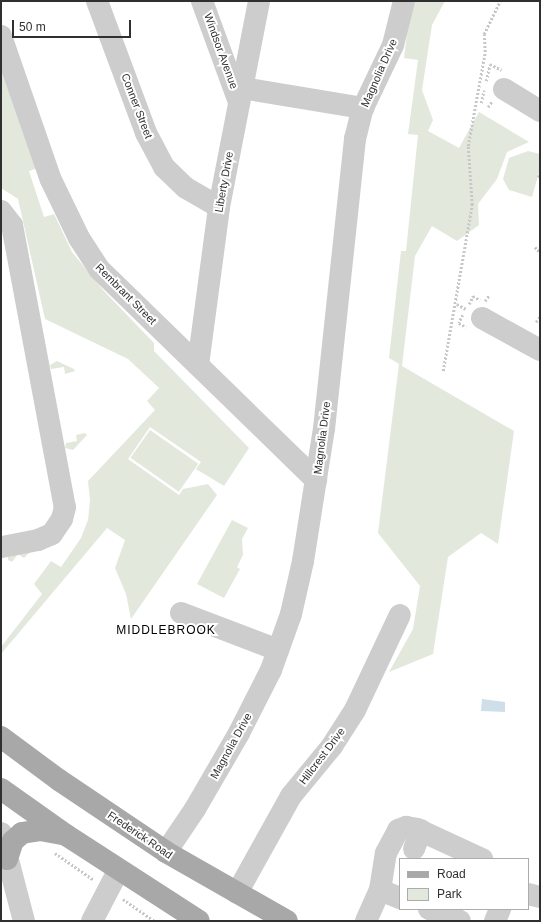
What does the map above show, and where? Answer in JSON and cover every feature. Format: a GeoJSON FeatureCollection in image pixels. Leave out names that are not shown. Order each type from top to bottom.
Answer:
{"type":"FeatureCollection","features":[{"type":"Feature","properties":{"kind":"main road","name":"Frederick Road"},"geometry":{"type":"LineString","coordinates":[[1,737],[59,780],[166,852],[287,921]]}},
{"type":"Feature","properties":{"kind":"main road"},"geometry":{"type":"LineString","coordinates":[[1,789],[58,842],[113,880],[198,921]]}},
{"type":"Feature","properties":{"kind":"main road"},"geometry":{"type":"LineString","coordinates":[[4,860],[14,841],[27,831],[47,830],[58,842]]}},
{"type":"Feature","properties":{"kind":"street","name":"Conner Street"},"geometry":{"type":"LineString","coordinates":[[97,1],[146,133],[164,167],[186,188],[219,207]]}},
{"type":"Feature","properties":{"kind":"street","name":"Windsor Avenue"},"geometry":{"type":"LineString","coordinates":[[202,1],[240,95]]}},
{"type":"Feature","properties":{"kind":"street","name":"Liberty Drive"},"geometry":{"type":"LineString","coordinates":[[198,365],[219,207],[259,1]]}},
{"type":"Feature","properties":{"kind":"street","name":"Magnolia Drive"},"geometry":{"type":"LineString","coordinates":[[166,852],[195,809],[239,733],[278,650],[291,614],[303,561],[316,480],[355,140],[362,108],[393,45],[404,1]]}},
{"type":"Feature","properties":{"kind":"street","name":"Rembrant Street"},"geometry":{"type":"LineString","coordinates":[[1,36],[51,180],[79,238],[99,269],[316,480]]}},
{"type":"Feature","properties":{"kind":"street"},"geometry":{"type":"LineString","coordinates":[[495,85],[540,111]]}},
{"type":"Feature","properties":{"kind":"street"},"geometry":{"type":"LineString","coordinates":[[240,95],[362,108]]}},
{"type":"Feature","properties":{"kind":"street"},"geometry":{"type":"LineString","coordinates":[[1,211],[12,225],[65,508],[62,519],[52,534],[38,540],[1,547]]}},
{"type":"Feature","properties":{"kind":"street"},"geometry":{"type":"LineString","coordinates":[[474,313],[540,350]]}},
{"type":"Feature","properties":{"kind":"street"},"geometry":{"type":"LineString","coordinates":[[181,613],[278,650]]}},
{"type":"Feature","properties":{"kind":"street","name":"Hillcrest Drive"},"geometry":{"type":"LineString","coordinates":[[237,893],[290,796],[332,746],[355,710],[400,615]]}},
{"type":"Feature","properties":{"kind":"street"},"geometry":{"type":"LineString","coordinates":[[366,921],[394,892],[386,853],[396,832],[406,827],[417,840],[479,858]]}},
{"type":"Feature","properties":{"kind":"street"},"geometry":{"type":"LineString","coordinates":[[1,833],[4,860],[14,883],[24,921]]}},
{"type":"Feature","properties":{"kind":"street"},"geometry":{"type":"LineString","coordinates":[[92,921],[113,880]]}},
{"type":"Feature","properties":{"kind":"street"},"geometry":{"type":"LineString","coordinates":[[529,894],[540,896]]}},
{"type":"Feature","properties":{"kind":"street"},"geometry":{"type":"LineString","coordinates":[[432,910],[460,921]]}},
{"type":"Feature","properties":{"kind":"street"},"geometry":{"type":"LineString","coordinates":[[495,921],[500,910]]}},
{"type":"Feature","properties":{"kind":"path"},"geometry":{"type":"LineString","coordinates":[[443,371],[457,304],[473,195],[468,146],[484,52],[484,34],[500,1]]}},
{"type":"Feature","properties":{"kind":"path"},"geometry":{"type":"LineString","coordinates":[[480,77],[495,85]]}},
{"type":"Feature","properties":{"kind":"path"},"geometry":{"type":"LineString","coordinates":[[535,247],[540,252]]}},
{"type":"Feature","properties":{"kind":"path"},"geometry":{"type":"LineString","coordinates":[[457,304],[474,313]]}},
{"type":"Feature","properties":{"kind":"path"},"geometry":{"type":"LineString","coordinates":[[536,322],[540,316]]}},
{"type":"Feature","properties":{"kind":"path"},"geometry":{"type":"LineString","coordinates":[[58,842],[113,880],[155,921]]}},
{"type":"Feature","properties":{"kind":"green space"},"geometry":{"type":"Polygon","coordinates":[[[411,1],[445,1],[432,25],[422,90],[433,120],[428,131],[459,148],[479,112],[529,142],[507,152],[497,179],[478,204],[479,225],[457,241],[432,226],[415,256],[402,366],[514,431],[498,544],[481,533],[448,557],[433,654],[389,672],[413,629],[420,586],[378,533],[399,364],[389,358],[401,251],[406,251],[418,135],[408,134],[418,60],[404,58],[411,1]]]}},
{"type":"Feature","properties":{"kind":"green space"},"geometry":{"type":"Polygon","coordinates":[[[1,60],[38,168],[29,171],[44,217],[54,214],[72,252],[104,291],[154,343],[154,351],[249,448],[224,486],[196,469],[201,462],[150,427],[128,459],[179,495],[183,489],[208,484],[217,495],[131,619],[126,594],[115,568],[125,540],[107,528],[1,654],[1,647],[42,594],[34,584],[51,561],[61,567],[81,538],[88,520],[90,500],[88,481],[155,410],[147,401],[159,388],[128,359],[45,319],[18,199],[1,188],[1,60]]]}},
{"type":"Feature","properties":{"kind":"green space"},"geometry":{"type":"Polygon","coordinates":[[[528,151],[540,154],[540,169],[532,197],[509,190],[503,179],[509,158],[528,151]]]}},
{"type":"Feature","properties":{"kind":"green space"},"geometry":{"type":"Polygon","coordinates":[[[57,361],[74,369],[75,371],[65,374],[64,367],[51,369],[50,365],[57,361]]]}},
{"type":"Feature","properties":{"kind":"green space"},"geometry":{"type":"Polygon","coordinates":[[[150,430],[198,464],[179,492],[130,458],[150,430]]]}},
{"type":"Feature","properties":{"kind":"green space"},"geometry":{"type":"Polygon","coordinates":[[[85,433],[87,435],[73,450],[65,448],[66,443],[77,441],[76,435],[85,433]]]}},
{"type":"Feature","properties":{"kind":"green space"},"geometry":{"type":"Polygon","coordinates":[[[232,520],[248,528],[242,539],[243,555],[237,567],[240,569],[224,598],[197,584],[232,520]]]}},
{"type":"Feature","properties":{"kind":"green space"},"geometry":{"type":"Polygon","coordinates":[[[31,551],[24,558],[18,554],[12,562],[8,560],[8,556],[31,551]]]}},
{"type":"Feature","properties":{"kind":"shaded area"},"geometry":{"type":"Polygon","coordinates":[[[482,699],[505,702],[505,712],[481,711],[482,699]]]}},
{"type":"Feature","properties":{"kind":"district","name":"MIDDLEBROOK"},"geometry":{"type":"Point","coordinates":[166,631]}}]}
